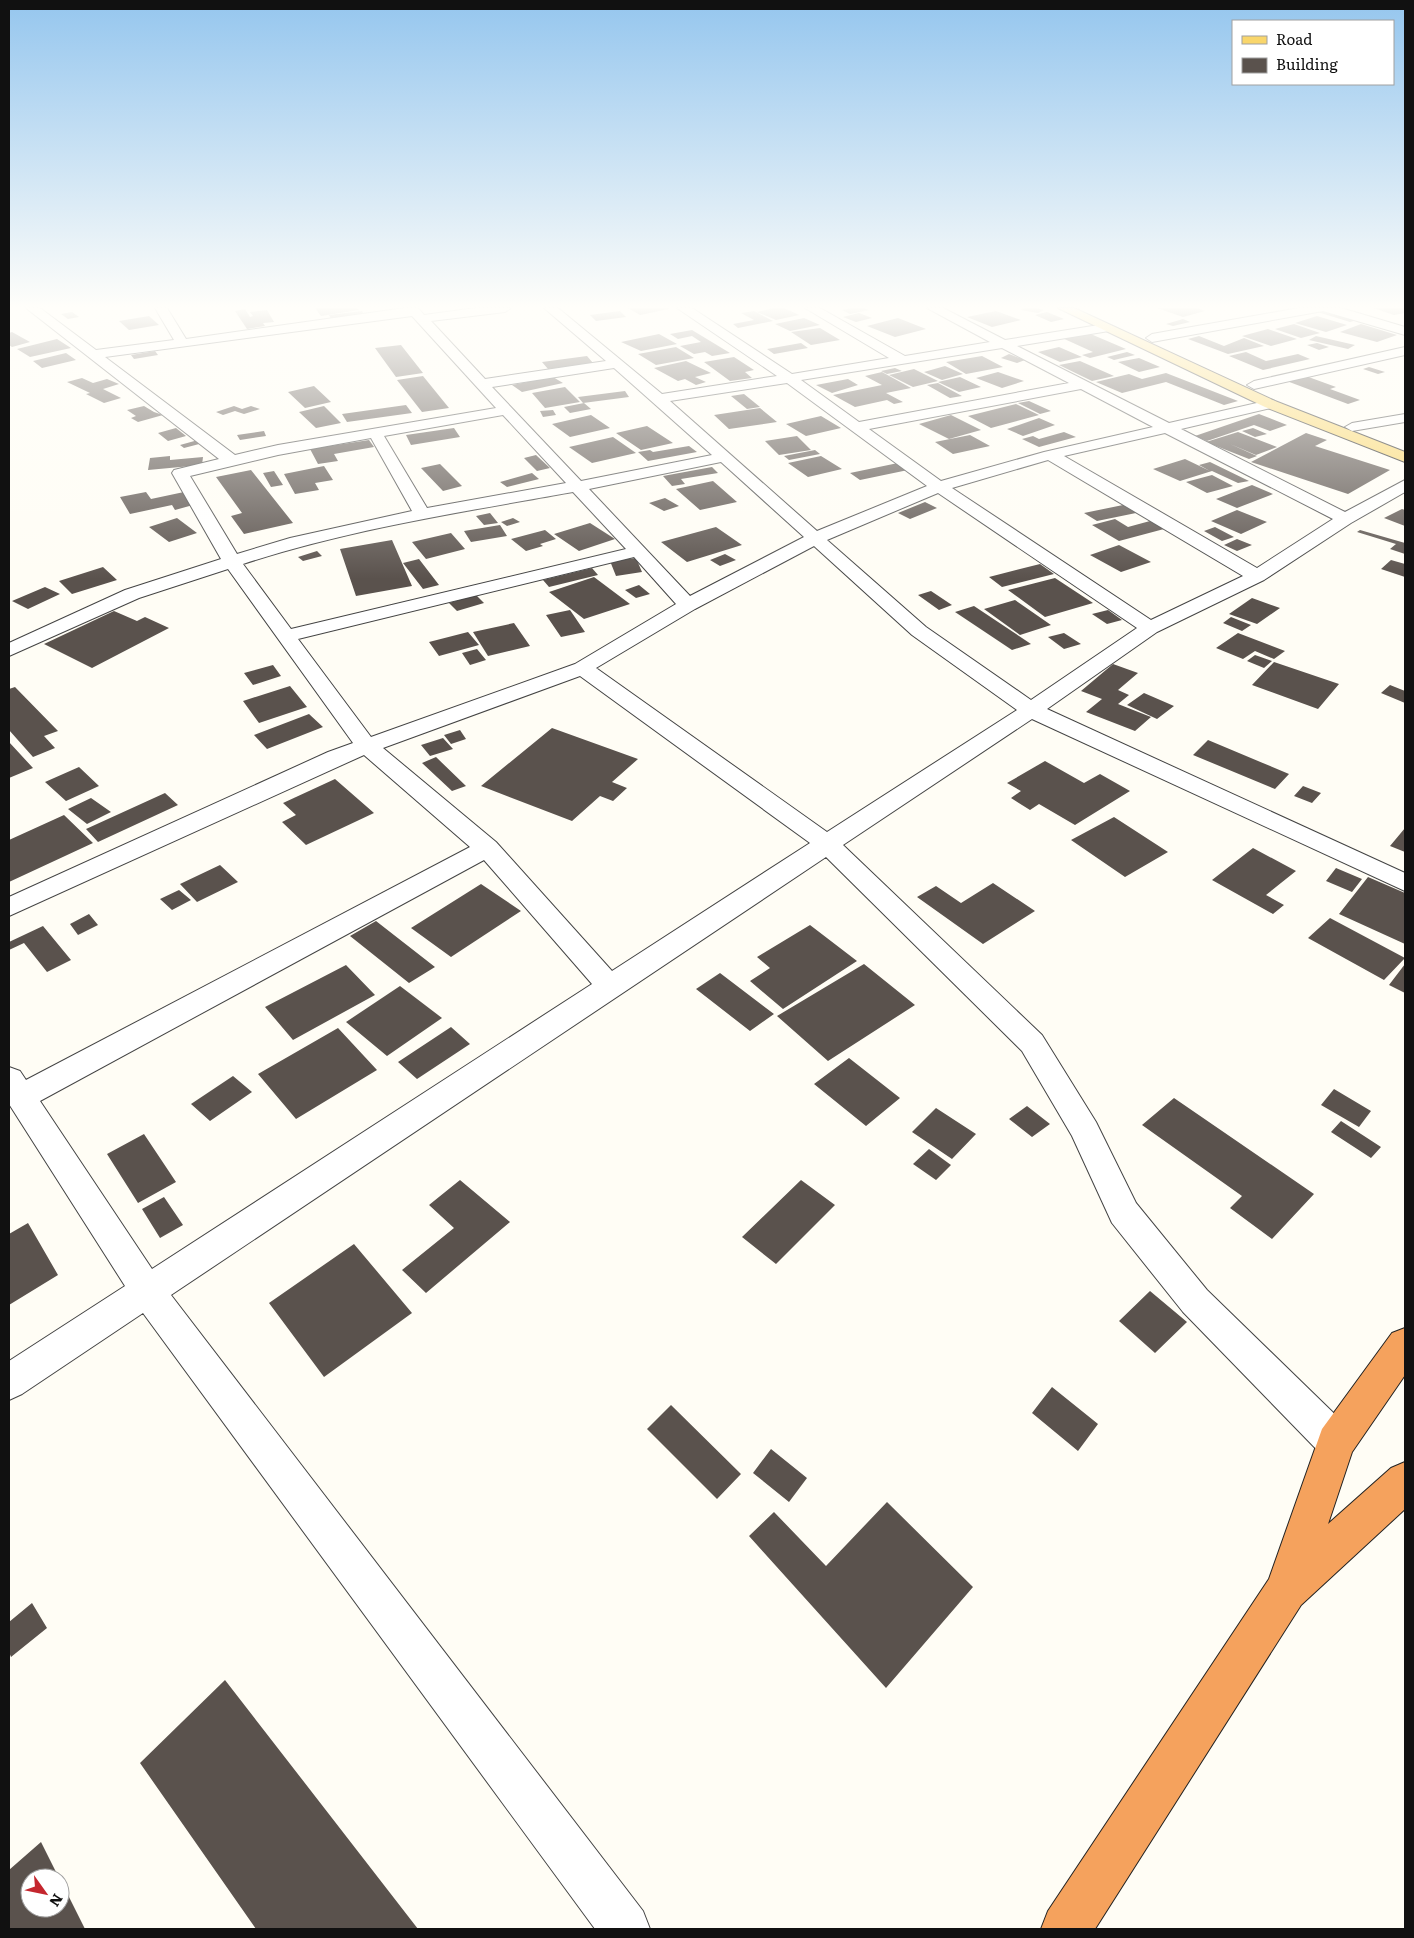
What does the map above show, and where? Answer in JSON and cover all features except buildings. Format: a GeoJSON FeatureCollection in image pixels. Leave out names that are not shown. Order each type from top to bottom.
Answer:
{"type":"FeatureCollection","features":[{"type":"Feature","properties":{"kind":"highway"},"geometry":{"type":"LineString","coordinates":[[1286,1591],[1336,1442],[1405,1345]]}},
{"type":"Feature","properties":{"kind":"highway"},"geometry":{"type":"LineString","coordinates":[[1066,1929],[1286,1591],[1405,1482]]}},
{"type":"Feature","properties":{"kind":"main road"},"geometry":{"type":"LineString","coordinates":[[1258,398],[1405,457]]}},
{"type":"Feature","properties":{"kind":"main road"},"geometry":{"type":"LineString","coordinates":[[1285,398],[1405,448]]}},
{"type":"Feature","properties":{"kind":"street"},"geometry":{"type":"LineString","coordinates":[[150,398],[232,460]]}},
{"type":"Feature","properties":{"kind":"street"},"geometry":{"type":"LineString","coordinates":[[496,398],[688,605]]}},
{"type":"Feature","properties":{"kind":"street"},"geometry":{"type":"LineString","coordinates":[[816,398],[940,487],[1150,628]]}},
{"type":"Feature","properties":{"kind":"street"},"geometry":{"type":"LineString","coordinates":[[855,427],[1009,398]]}},
{"type":"Feature","properties":{"kind":"street"},"geometry":{"type":"LineString","coordinates":[[1108,398],[1345,519]]}},
{"type":"Feature","properties":{"kind":"street"},"geometry":{"type":"LineString","coordinates":[[658,399],[919,631],[1031,710],[1405,883]]}},
{"type":"Feature","properties":{"kind":"street"},"geometry":{"type":"LineString","coordinates":[[9,907],[366,745],[582,668],[688,605],[816,538],[940,487],[1050,455],[1270,404]]}},
{"type":"Feature","properties":{"kind":"street"},"geometry":{"type":"LineString","coordinates":[[507,410],[232,460],[180,473],[232,562],[366,745],[487,848],[610,987]]}},
{"type":"Feature","properties":{"kind":"street"},"geometry":{"type":"LineString","coordinates":[[1352,427],[1405,418]]}},
{"type":"Feature","properties":{"kind":"street"},"geometry":{"type":"LineString","coordinates":[[375,433],[422,514]]}},
{"type":"Feature","properties":{"kind":"street"},"geometry":{"type":"LineString","coordinates":[[1050,455],[1257,576]]}},
{"type":"Feature","properties":{"kind":"street"},"geometry":{"type":"LineString","coordinates":[[9,650],[132,594],[290,544],[422,514],[724,457]]}},
{"type":"Feature","properties":{"kind":"street"},"geometry":{"type":"LineString","coordinates":[[9,1382],[1031,710],[1150,628],[1257,576],[1345,519],[1405,485]]}},
{"type":"Feature","properties":{"kind":"street"},"geometry":{"type":"LineString","coordinates":[[286,636],[638,551]]}},
{"type":"Feature","properties":{"kind":"street"},"geometry":{"type":"LineString","coordinates":[[582,668],[828,844],[1032,1042],[1085,1131],[1124,1213],[1195,1301],[1336,1442]]}},
{"type":"Feature","properties":{"kind":"street"},"geometry":{"type":"LineString","coordinates":[[487,848],[15,1088],[148,1292],[625,1929]]}}]}
